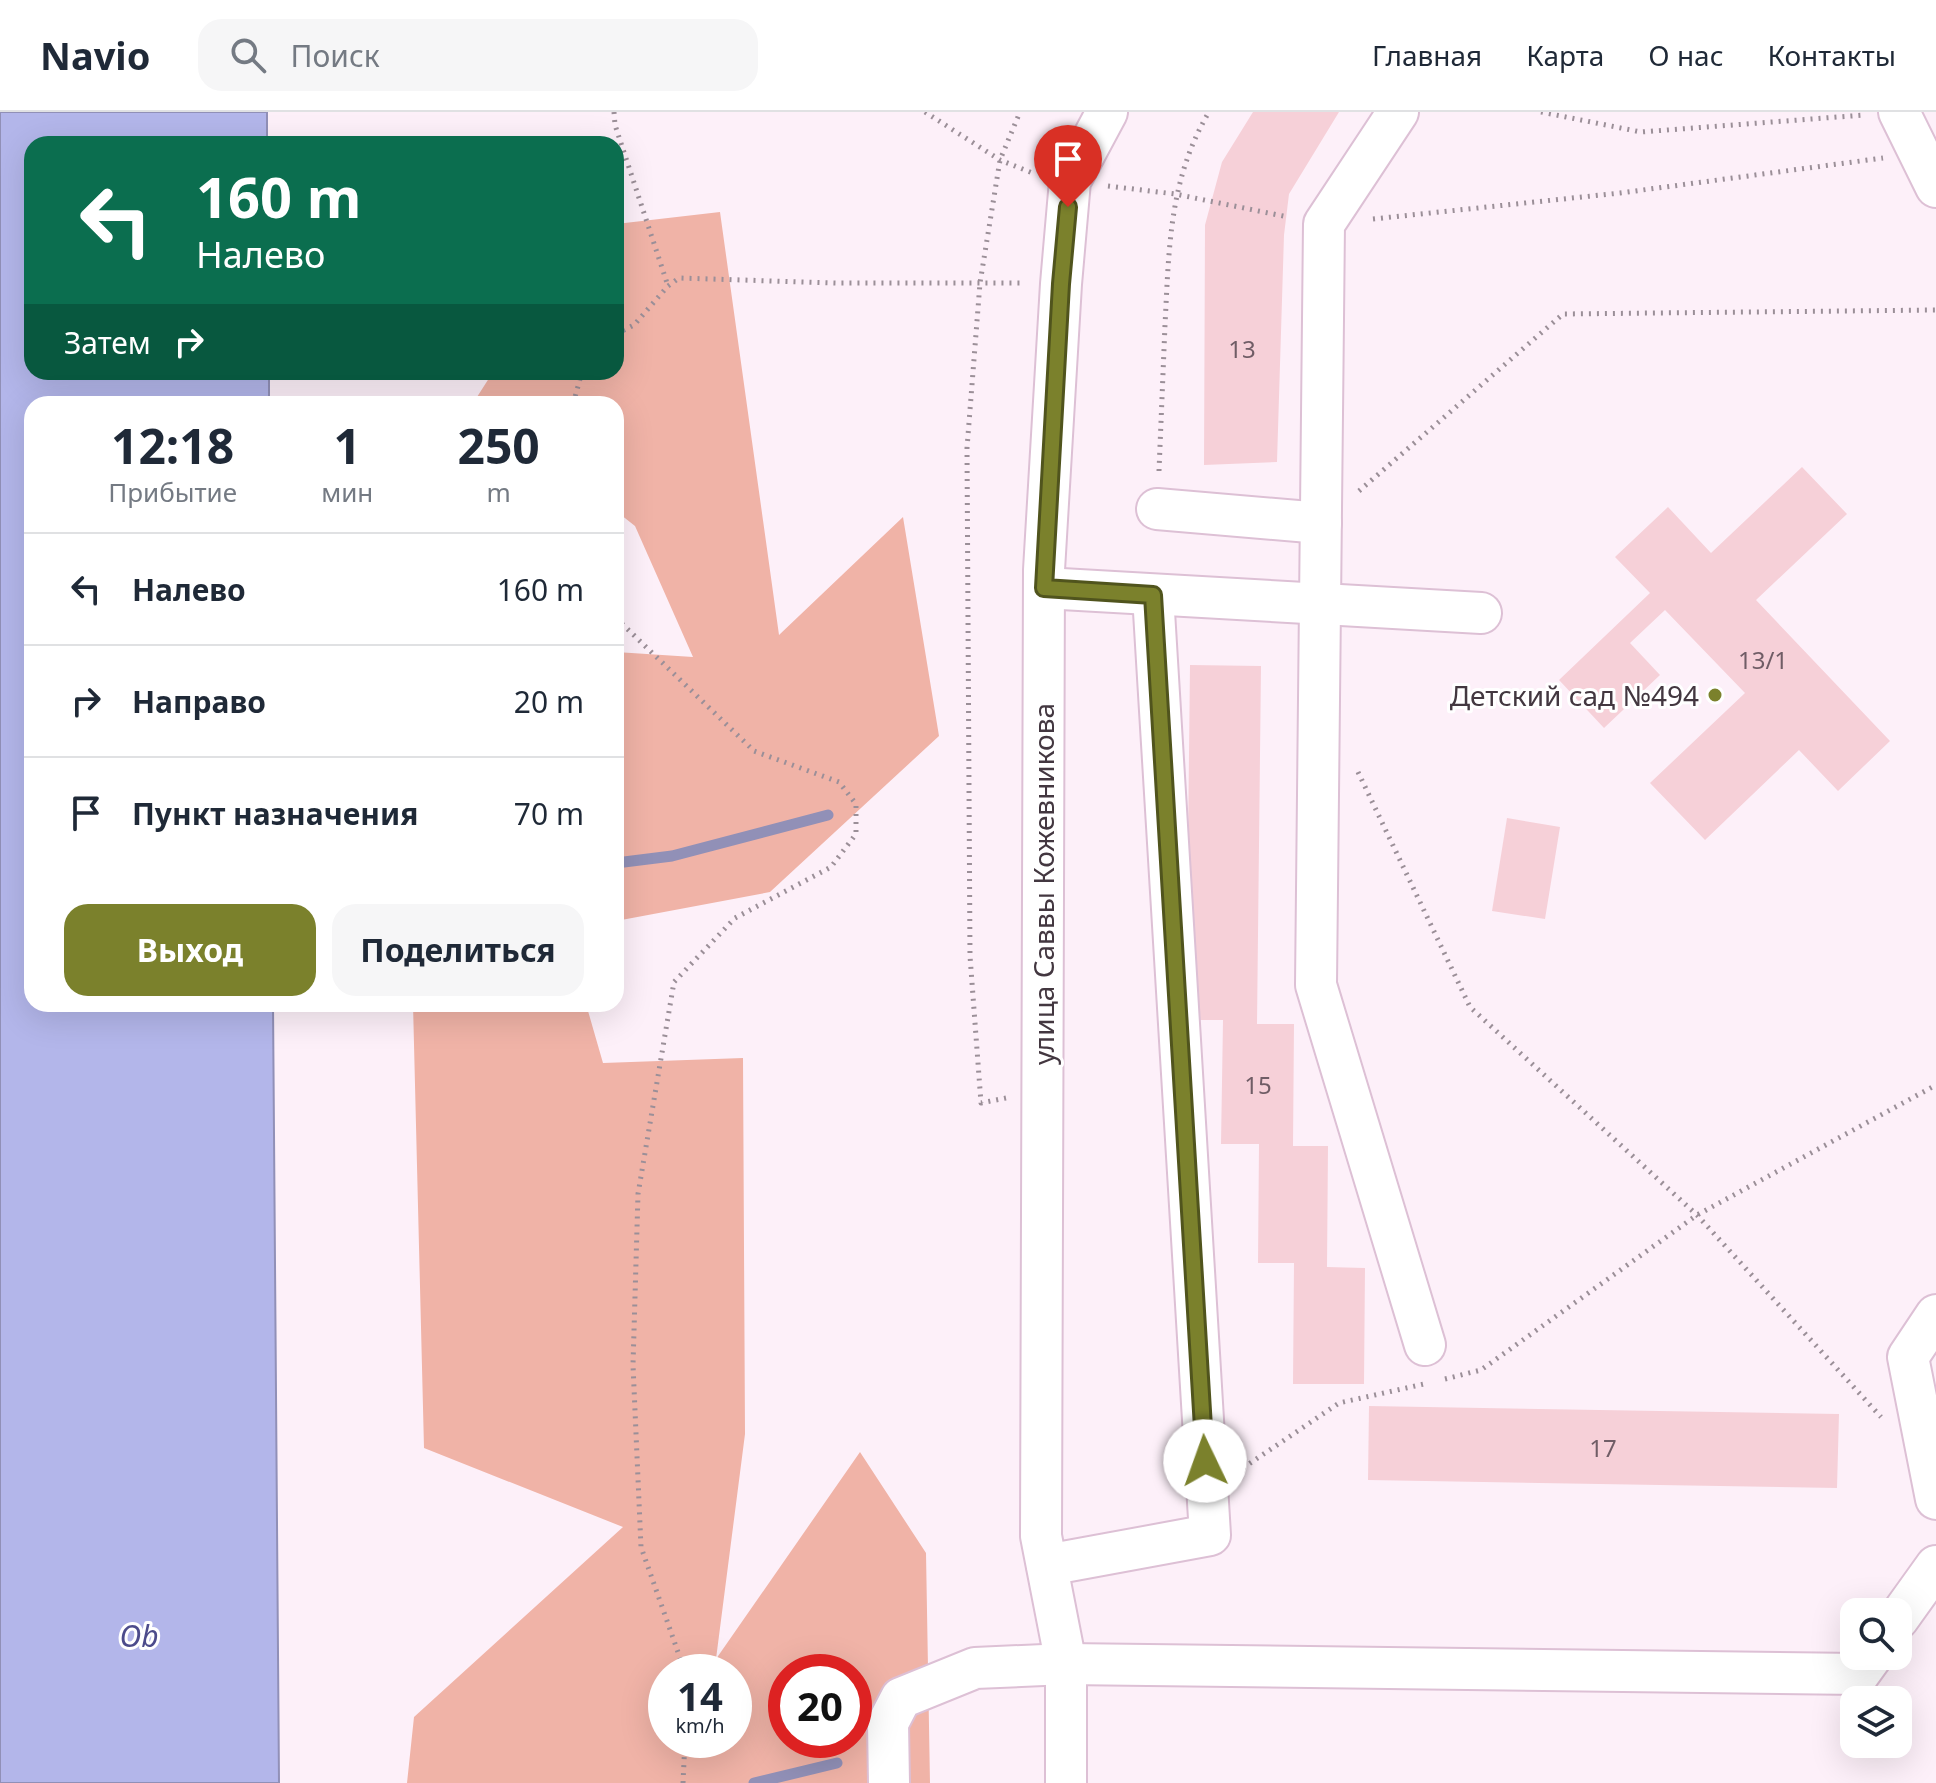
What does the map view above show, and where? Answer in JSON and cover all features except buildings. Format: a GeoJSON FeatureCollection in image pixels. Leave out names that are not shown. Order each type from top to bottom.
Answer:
{"type":"FeatureCollection","features":[{"type":"Feature","properties":{"kind":"street","name":"улица Саввы Кожевникова"},"geometry":{"type":"LineString","coordinates":[[1066,1783],[1066,1664],[1041,1536],[1044,588],[1061,284],[1070,181],[1107,112]]}},
{"type":"Feature","properties":{"kind":"street"},"geometry":{"type":"LineString","coordinates":[[1398,112],[1324,224],[1316,985],[1425,1345]]}},
{"type":"Feature","properties":{"kind":"street"},"geometry":{"type":"LineString","coordinates":[[1883,113],[1931,163]]}},
{"type":"Feature","properties":{"kind":"street"},"geometry":{"type":"LineString","coordinates":[[1157,509],[1321,523]]}},
{"type":"Feature","properties":{"kind":"street"},"geometry":{"type":"LineString","coordinates":[[1044,588],[1481,613]]}},
{"type":"Feature","properties":{"kind":"street"},"geometry":{"type":"LineString","coordinates":[[1047,1565],[1210,1535],[1153,595]]}},
{"type":"Feature","properties":{"kind":"street"},"geometry":{"type":"LineString","coordinates":[[1936,1315],[1908,1357],[1936,1499]]}},
{"type":"Feature","properties":{"kind":"street"},"geometry":{"type":"LineString","coordinates":[[1912,1599],[1936,1566]]}},
{"type":"Feature","properties":{"kind":"street"},"geometry":{"type":"LineString","coordinates":[[889,1783],[888,1723],[901,1698],[975,1668],[1066,1664],[1859,1674],[1862,1670]]}},
{"type":"Feature","properties":{"kind":"path"},"geometry":{"type":"LineString","coordinates":[[614,112],[619,136]]}},
{"type":"Feature","properties":{"kind":"path"},"geometry":{"type":"LineString","coordinates":[[925,112],[1000,160],[1032,174],[1175,194],[1324,224],[1931,163]]}},
{"type":"Feature","properties":{"kind":"path"},"geometry":{"type":"LineString","coordinates":[[1020,112],[1000,160],[980,283],[967,448],[970,956],[981,1103],[1042,1092]]}},
{"type":"Feature","properties":{"kind":"path"},"geometry":{"type":"LineString","coordinates":[[1157,509],[1168,255],[1175,194],[1198,130],[1209,112]]}},
{"type":"Feature","properties":{"kind":"path"},"geometry":{"type":"LineString","coordinates":[[1541,112],[1641,132],[1883,113]]}},
{"type":"Feature","properties":{"kind":"path"},"geometry":{"type":"LineString","coordinates":[[624,152],[668,286]]}},
{"type":"Feature","properties":{"kind":"path"},"geometry":{"type":"LineString","coordinates":[[624,330],[634,325],[668,286],[679,278],[836,283],[1061,284]]}},
{"type":"Feature","properties":{"kind":"path"},"geometry":{"type":"LineString","coordinates":[[1321,523],[1563,314],[1936,310]]}},
{"type":"Feature","properties":{"kind":"path"},"geometry":{"type":"LineString","coordinates":[[624,626],[754,751],[839,782],[856,804],[856,834],[831,867],[735,918],[674,982],[638,1194],[633,1365],[641,1547],[679,1654]]}},
{"type":"Feature","properties":{"kind":"path"},"geometry":{"type":"LineString","coordinates":[[1354,765],[1470,1007],[1697,1215],[1888,1424]]}},
{"type":"Feature","properties":{"kind":"path"},"geometry":{"type":"LineString","coordinates":[[1207,1492],[1339,1403],[1481,1370],[1697,1215],[1936,1085]]}},
{"type":"Feature","properties":{"kind":"path"},"geometry":{"type":"LineString","coordinates":[[683,1783],[684,1758]]}},
{"type":"Feature","properties":{"kind":"shaded area"},"geometry":{"type":"Polygon","coordinates":[[[720,212],[779,635],[903,517],[939,736],[770,892],[624,919],[624,653],[693,657],[635,526],[624,517],[624,396],[478,396],[488,380],[624,380],[624,223],[720,212]]]}},
{"type":"Feature","properties":{"kind":"shaded area"},"geometry":{"type":"Polygon","coordinates":[[[413,1012],[588,1012],[603,1063],[743,1058],[745,1434],[717,1654],[648,1654],[648,1758],[752,1758],[752,1654],[719,1654],[860,1452],[926,1553],[930,1783],[407,1783],[414,1717],[623,1527],[424,1448],[413,1012]]]}},
{"type":"Feature","properties":{"kind":"water","name":"Ob"},"geometry":{"type":"Polygon","coordinates":[[[0,112],[267,112],[267,136],[24,136],[24,380],[269,380],[269,396],[24,396],[24,1012],[273,1012],[279,1783],[0,1783],[0,112]]]}},
{"type":"Feature","properties":{"kind":"waterway"},"geometry":{"type":"LineString","coordinates":[[624,862],[672,856],[828,815]]}},
{"type":"Feature","properties":{"kind":"waterway"},"geometry":{"type":"LineString","coordinates":[[754,1783],[837,1763]]}},
{"type":"Feature","properties":{"kind":"place","name":"Детский сад №494"},"geometry":{"type":"Point","coordinates":[1715,695]}},
{"type":"Feature","properties":{"kind":"route"},"geometry":{"type":"LineString","coordinates":[[1068,207],[1044,588],[1153,595],[1205,1461]]}}]}
